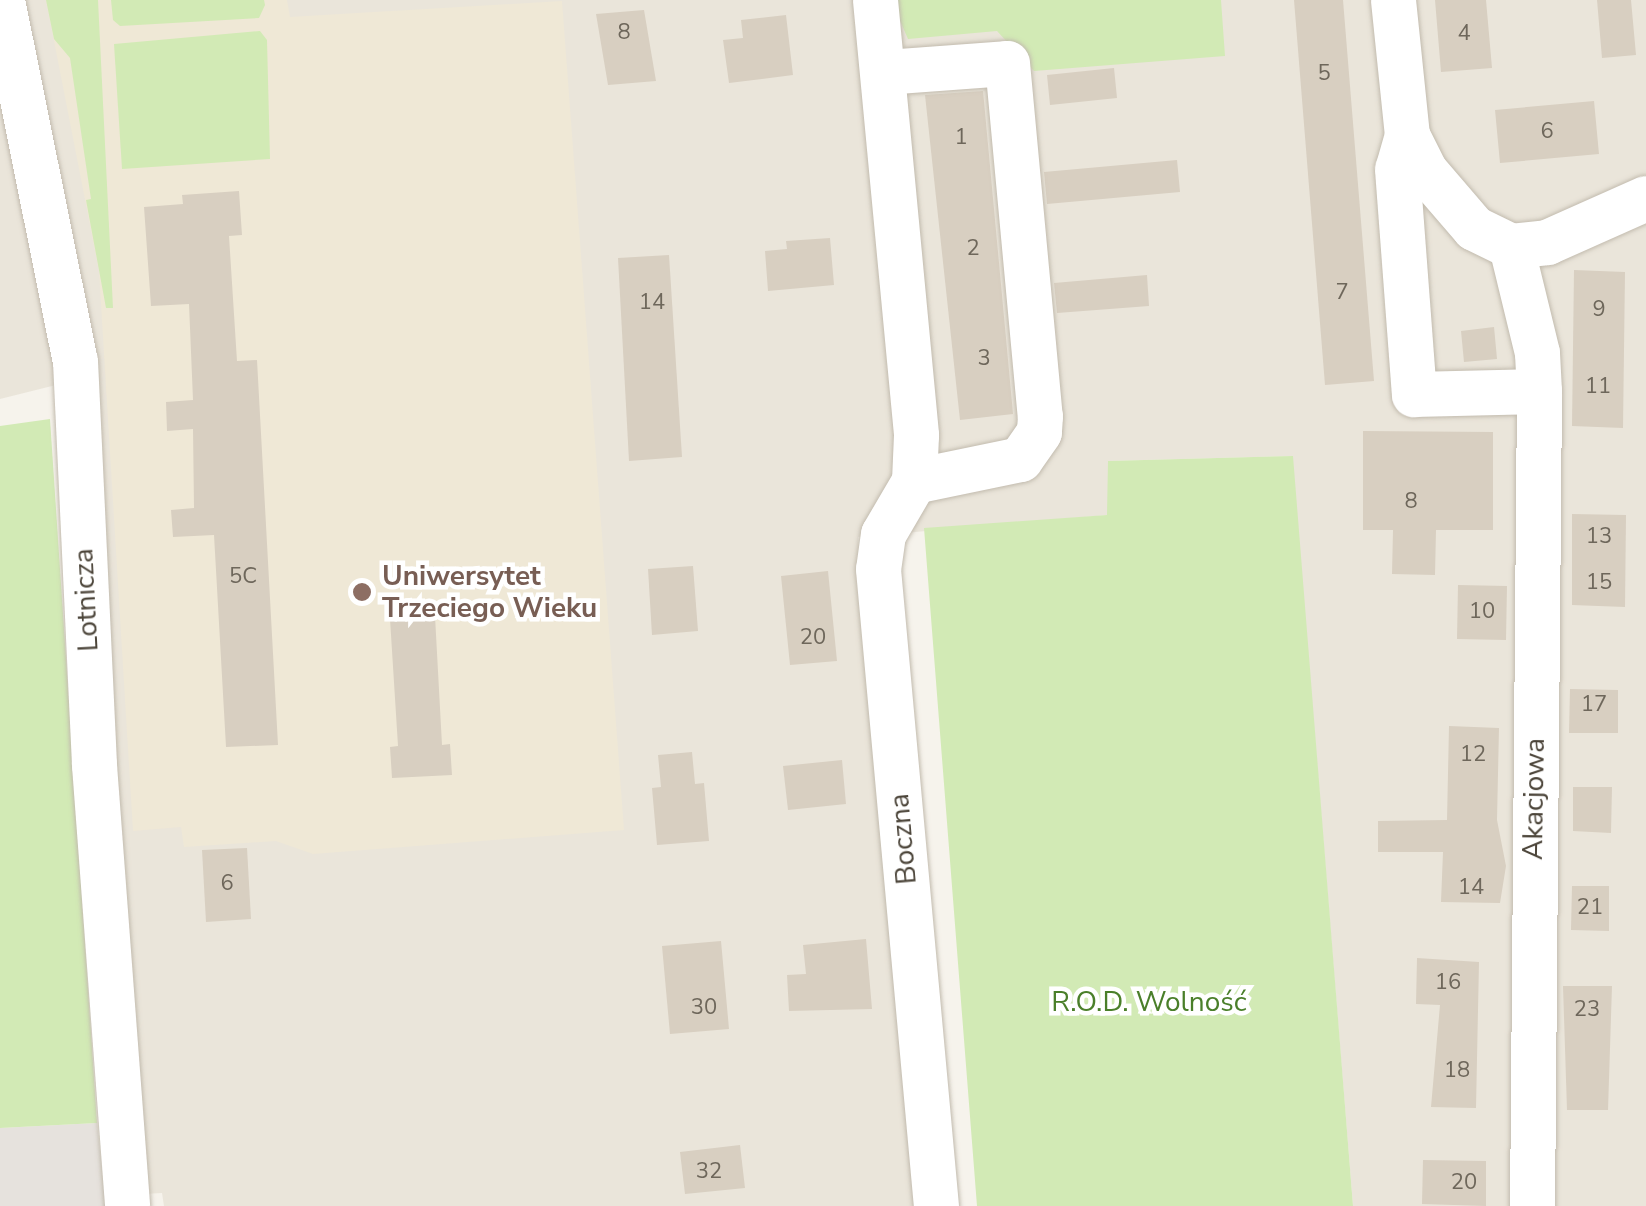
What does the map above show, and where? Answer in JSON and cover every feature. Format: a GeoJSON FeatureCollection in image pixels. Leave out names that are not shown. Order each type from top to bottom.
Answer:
{"type":"FeatureCollection","features":[{"type":"Feature","properties":{"kind":"street","name":"Lotnicza"},"geometry":{"type":"LineString","coordinates":[[2,0],[75,361],[94,764],[128,1206]]}},
{"type":"Feature","properties":{"kind":"street"},"geometry":{"type":"LineString","coordinates":[[876,0],[886,72],[914,481],[1020,459],[1039,432],[1040,416],[1007,63],[886,72]]}},
{"type":"Feature","properties":{"kind":"street"},"geometry":{"type":"LineString","coordinates":[[1393,0],[1407,134],[1397,169],[1414,394],[1539,391]]}},
{"type":"Feature","properties":{"kind":"street"},"geometry":{"type":"LineString","coordinates":[[1407,134],[1450,205],[1474,228],[1511,246],[1564,236],[1646,198]]}},
{"type":"Feature","properties":{"kind":"street","name":"Akacjowa"},"geometry":{"type":"LineString","coordinates":[[1511,246],[1537,354],[1539,391],[1532,1206]]}},
{"type":"Feature","properties":{"kind":"street","name":"Boczna"},"geometry":{"type":"LineString","coordinates":[[914,481],[882,534],[878,569],[936,1206]]}},
{"type":"Feature","properties":{"kind":"shaded area"},"geometry":{"type":"Polygon","coordinates":[[[0,0],[1646,0],[1646,1206],[1353,1206],[1292,456],[1108,461],[1108,515],[858,537],[914,1206],[164,1206],[162,1193],[105,1196],[64,383],[0,399],[0,0]]]}},
{"type":"Feature","properties":{"kind":"shaded area","name":"Uniwersytet Trzeciego Wieku"},"geometry":{"type":"Polygon","coordinates":[[[46,0],[287,0],[290,17],[562,1],[624,830],[313,854],[276,841],[184,847],[181,827],[133,831],[99,271],[46,0]]]}},
{"type":"Feature","properties":{"kind":"shaded area"},"geometry":{"type":"Polygon","coordinates":[[[97,1123],[106,1206],[0,1206],[0,1128],[97,1123]]]}},
{"type":"Feature","properties":{"kind":"green space"},"geometry":{"type":"Polygon","coordinates":[[[46,0],[98,0],[113,308],[106,308],[86,200],[91,199],[70,58],[54,39],[46,0]]]}},
{"type":"Feature","properties":{"kind":"green space"},"geometry":{"type":"Polygon","coordinates":[[[111,0],[264,0],[265,5],[259,18],[120,26],[113,20],[111,0]]]}},
{"type":"Feature","properties":{"kind":"green space"},"geometry":{"type":"Polygon","coordinates":[[[891,0],[1221,0],[1225,56],[1034,71],[997,31],[908,39],[891,0]]]}},
{"type":"Feature","properties":{"kind":"green space"},"geometry":{"type":"Polygon","coordinates":[[[260,31],[267,40],[270,159],[122,169],[114,44],[260,31]]]}},
{"type":"Feature","properties":{"kind":"green space"},"geometry":{"type":"Polygon","coordinates":[[[50,419],[97,1123],[0,1128],[0,426],[50,419]]]}},
{"type":"Feature","properties":{"kind":"green space","name":"R.O.D. Wolność"},"geometry":{"type":"Polygon","coordinates":[[[1293,456],[1353,1206],[977,1206],[924,528],[1107,515],[1108,461],[1293,456]]]}},
{"type":"Feature","properties":{"kind":"building"},"geometry":{"type":"Polygon","coordinates":[[[1294,0],[1343,0],[1374,381],[1325,385],[1294,0]]]}},
{"type":"Feature","properties":{"kind":"building"},"geometry":{"type":"Polygon","coordinates":[[[1435,0],[1486,0],[1492,68],[1441,72],[1435,0]]]}},
{"type":"Feature","properties":{"kind":"building"},"geometry":{"type":"Polygon","coordinates":[[[1597,0],[1631,0],[1636,55],[1602,58],[1597,0]]]}},
{"type":"Feature","properties":{"kind":"building"},"geometry":{"type":"Polygon","coordinates":[[[644,10],[656,81],[608,85],[596,14],[644,10]]]}},
{"type":"Feature","properties":{"kind":"building"},"geometry":{"type":"Polygon","coordinates":[[[786,15],[793,75],[729,83],[723,40],[743,38],[741,20],[786,15]]]}},
{"type":"Feature","properties":{"kind":"building"},"geometry":{"type":"Polygon","coordinates":[[[1114,68],[1117,98],[1050,105],[1047,75],[1114,68]]]}},
{"type":"Feature","properties":{"kind":"building"},"geometry":{"type":"Polygon","coordinates":[[[983,91],[1013,414],[960,420],[925,95],[983,91]]]}},
{"type":"Feature","properties":{"kind":"building"},"geometry":{"type":"Polygon","coordinates":[[[1594,101],[1599,154],[1500,163],[1495,110],[1594,101]]]}},
{"type":"Feature","properties":{"kind":"building"},"geometry":{"type":"Polygon","coordinates":[[[1177,160],[1180,192],[1047,204],[1044,172],[1177,160]]]}},
{"type":"Feature","properties":{"kind":"building"},"geometry":{"type":"Polygon","coordinates":[[[239,191],[242,235],[229,236],[237,361],[257,360],[278,745],[226,747],[214,535],[173,537],[171,510],[194,508],[193,429],[167,431],[166,402],[193,400],[189,304],[151,306],[144,207],[183,204],[182,195],[239,191]]]}},
{"type":"Feature","properties":{"kind":"building"},"geometry":{"type":"Polygon","coordinates":[[[830,238],[834,285],[768,291],[765,251],[787,249],[786,241],[830,238]]]}},
{"type":"Feature","properties":{"kind":"building"},"geometry":{"type":"Polygon","coordinates":[[[669,255],[682,457],[629,461],[618,258],[669,255]]]}},
{"type":"Feature","properties":{"kind":"building"},"geometry":{"type":"Polygon","coordinates":[[[1574,270],[1625,272],[1623,428],[1572,426],[1574,270]]]}},
{"type":"Feature","properties":{"kind":"building"},"geometry":{"type":"Polygon","coordinates":[[[1147,275],[1149,306],[1057,313],[1054,283],[1147,275]]]}},
{"type":"Feature","properties":{"kind":"building"},"geometry":{"type":"Polygon","coordinates":[[[1494,327],[1497,359],[1464,362],[1461,331],[1494,327]]]}},
{"type":"Feature","properties":{"kind":"building"},"geometry":{"type":"Polygon","coordinates":[[[1363,431],[1493,432],[1493,530],[1436,530],[1435,575],[1392,574],[1393,530],[1363,530],[1363,431]]]}},
{"type":"Feature","properties":{"kind":"building"},"geometry":{"type":"Polygon","coordinates":[[[1572,514],[1626,515],[1625,607],[1572,605],[1572,514]]]}},
{"type":"Feature","properties":{"kind":"building"},"geometry":{"type":"Polygon","coordinates":[[[693,566],[698,631],[652,635],[648,569],[693,566]]]}},
{"type":"Feature","properties":{"kind":"building"},"geometry":{"type":"Polygon","coordinates":[[[828,571],[837,661],[790,665],[781,576],[828,571]]]}},
{"type":"Feature","properties":{"kind":"building"},"geometry":{"type":"Polygon","coordinates":[[[1458,585],[1507,586],[1506,640],[1457,639],[1458,585]]]}},
{"type":"Feature","properties":{"kind":"building"},"geometry":{"type":"Polygon","coordinates":[[[435,616],[442,745],[450,744],[452,775],[392,778],[390,747],[398,746],[390,619],[435,616]]]}},
{"type":"Feature","properties":{"kind":"building"},"geometry":{"type":"Polygon","coordinates":[[[1570,689],[1618,690],[1618,733],[1569,733],[1570,689]]]}},
{"type":"Feature","properties":{"kind":"building"},"geometry":{"type":"Polygon","coordinates":[[[1449,726],[1499,728],[1497,820],[1506,866],[1500,903],[1441,902],[1443,852],[1378,852],[1378,821],[1447,820],[1449,726]]]}},
{"type":"Feature","properties":{"kind":"building"},"geometry":{"type":"Polygon","coordinates":[[[692,752],[695,784],[704,783],[709,841],[657,845],[652,788],[661,787],[658,755],[692,752]]]}},
{"type":"Feature","properties":{"kind":"building"},"geometry":{"type":"Polygon","coordinates":[[[842,760],[846,804],[788,810],[783,766],[842,760]]]}},
{"type":"Feature","properties":{"kind":"building"},"geometry":{"type":"Polygon","coordinates":[[[1573,787],[1612,787],[1611,833],[1573,831],[1573,787]]]}},
{"type":"Feature","properties":{"kind":"building"},"geometry":{"type":"Polygon","coordinates":[[[247,848],[251,919],[206,922],[202,850],[247,848]]]}},
{"type":"Feature","properties":{"kind":"building"},"geometry":{"type":"Polygon","coordinates":[[[1572,886],[1609,886],[1609,931],[1571,930],[1572,886]]]}},
{"type":"Feature","properties":{"kind":"building"},"geometry":{"type":"Polygon","coordinates":[[[866,939],[872,1009],[789,1011],[787,975],[806,974],[803,945],[866,939]]]}},
{"type":"Feature","properties":{"kind":"building"},"geometry":{"type":"Polygon","coordinates":[[[721,941],[729,1029],[670,1034],[662,946],[721,941]]]}},
{"type":"Feature","properties":{"kind":"building"},"geometry":{"type":"Polygon","coordinates":[[[1417,958],[1479,962],[1476,1108],[1431,1107],[1440,1005],[1416,1004],[1417,958]]]}},
{"type":"Feature","properties":{"kind":"building"},"geometry":{"type":"Polygon","coordinates":[[[1563,986],[1612,986],[1608,1110],[1567,1110],[1563,986]]]}},
{"type":"Feature","properties":{"kind":"building"},"geometry":{"type":"Polygon","coordinates":[[[740,1145],[745,1188],[685,1194],[680,1152],[740,1145]]]}},
{"type":"Feature","properties":{"kind":"building"},"geometry":{"type":"Polygon","coordinates":[[[1423,1160],[1486,1161],[1486,1206],[1422,1204],[1423,1160]]]}},
{"type":"Feature","properties":{"kind":"place","name":"Uniwersytet Trzeciego Wieku"},"geometry":{"type":"Point","coordinates":[362,592]}}]}
